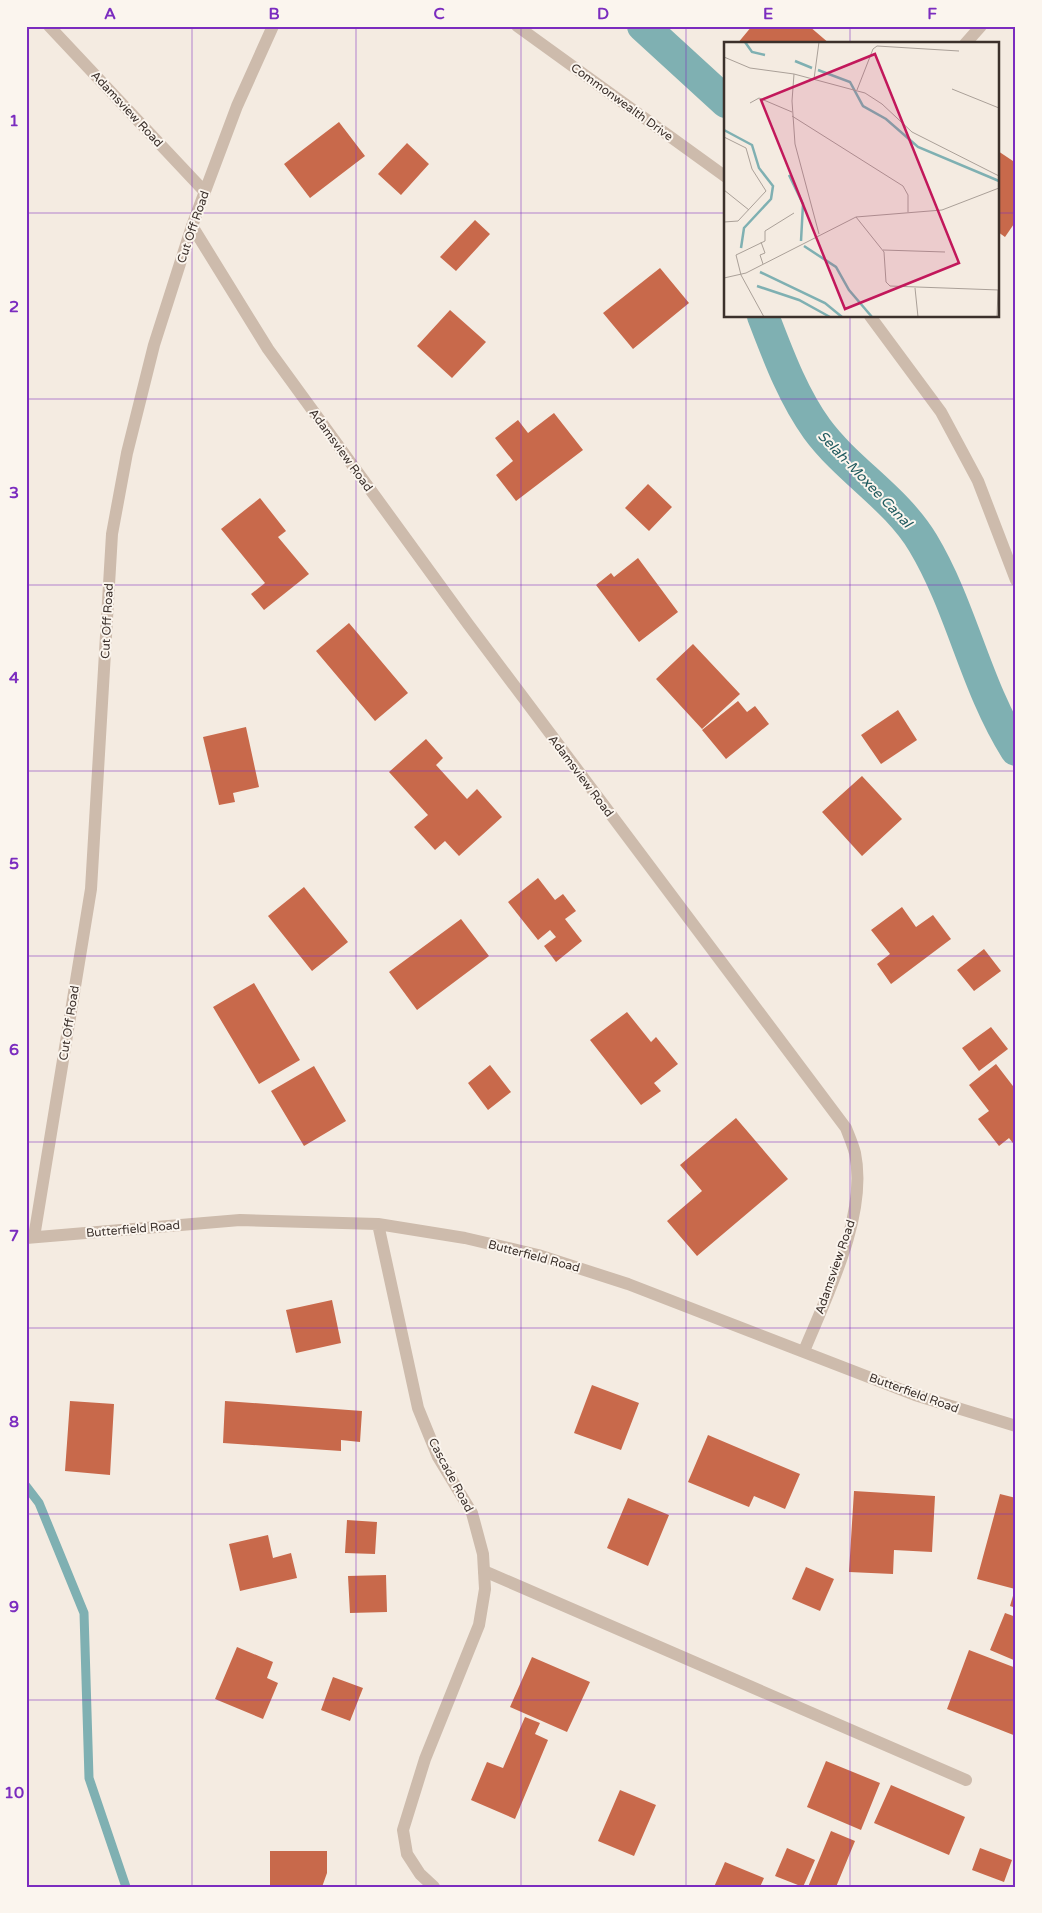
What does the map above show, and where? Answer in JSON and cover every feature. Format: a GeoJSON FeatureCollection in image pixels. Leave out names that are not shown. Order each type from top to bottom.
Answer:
{"type":"FeatureCollection","features":[{"type":"Feature","properties":{"kind":"street","name":"Adamsview Road"},"geometry":{"type":"LineString","coordinates":[[49,26],[205,192]]}},
{"type":"Feature","properties":{"kind":"street","name":"Cut Off Road"},"geometry":{"type":"LineString","coordinates":[[30,1237],[91,889],[112,534],[127,453],[154,345],[192,226],[237,106],[273,26]]}},
{"type":"Feature","properties":{"kind":"street","name":"Commonwealth Drive"},"geometry":{"type":"LineString","coordinates":[[518,26],[724,176]]}},
{"type":"Feature","properties":{"kind":"street"},"geometry":{"type":"LineString","coordinates":[[967,42],[980,26]]}},
{"type":"Feature","properties":{"kind":"street","name":"Adamsview Road"},"geometry":{"type":"LineString","coordinates":[[192,226],[274,358],[468,624],[846,1128],[855,1153],[857,1178],[853,1216],[832,1282],[804,1351]]}},
{"type":"Feature","properties":{"kind":"street"},"geometry":{"type":"LineString","coordinates":[[871,318],[941,412],[978,481],[1016,580]]}},
{"type":"Feature","properties":{"kind":"street","name":"Butterfield Road"},"geometry":{"type":"LineString","coordinates":[[30,1237],[240,1220],[378,1224],[465,1238],[538,1255],[628,1284],[915,1395],[1016,1426]]}},
{"type":"Feature","properties":{"kind":"street","name":"Cascade Road"},"geometry":{"type":"LineString","coordinates":[[378,1224],[418,1408],[438,1458],[472,1513],[484,1571],[485,1589],[479,1625],[425,1759],[403,1830],[407,1854],[420,1874],[434,1887]]}},
{"type":"Feature","properties":{"kind":"street"},"geometry":{"type":"LineString","coordinates":[[484,1571],[966,1780]]}},
{"type":"Feature","properties":{"kind":"building"},"geometry":{"type":"Polygon","coordinates":[[[752,26],[809,26],[828,42],[739,42],[752,26]]]}},
{"type":"Feature","properties":{"kind":"building"},"geometry":{"type":"Polygon","coordinates":[[[339,122],[365,156],[310,198],[284,164],[339,122]]]}},
{"type":"Feature","properties":{"kind":"building"},"geometry":{"type":"Polygon","coordinates":[[[407,143],[429,164],[401,195],[378,174],[407,143]]]}},
{"type":"Feature","properties":{"kind":"building"},"geometry":{"type":"Polygon","coordinates":[[[1000,152],[1016,163],[1016,185],[1014,188],[1016,190],[1016,221],[1005,237],[1000,233],[1000,152]]]}},
{"type":"Feature","properties":{"kind":"building"},"geometry":{"type":"Polygon","coordinates":[[[475,220],[490,234],[456,271],[440,257],[475,220]]]}},
{"type":"Feature","properties":{"kind":"building"},"geometry":{"type":"Polygon","coordinates":[[[660,268],[689,303],[633,349],[603,313],[660,268]]]}},
{"type":"Feature","properties":{"kind":"building"},"geometry":{"type":"Polygon","coordinates":[[[450,310],[486,342],[452,378],[417,346],[450,310]]]}},
{"type":"Feature","properties":{"kind":"building"},"geometry":{"type":"Polygon","coordinates":[[[554,413],[583,450],[516,501],[496,475],[513,461],[495,438],[518,420],[528,433],[554,413]]]}},
{"type":"Feature","properties":{"kind":"building"},"geometry":{"type":"Polygon","coordinates":[[[648,484],[672,507],[649,531],[625,508],[648,484]]]}},
{"type":"Feature","properties":{"kind":"building"},"geometry":{"type":"Polygon","coordinates":[[[260,498],[286,531],[278,537],[309,574],[264,610],[251,594],[265,583],[221,529],[260,498]]]}},
{"type":"Feature","properties":{"kind":"building"},"geometry":{"type":"Polygon","coordinates":[[[638,558],[678,612],[639,642],[596,585],[611,573],[614,577],[638,558]]]}},
{"type":"Feature","properties":{"kind":"building"},"geometry":{"type":"Polygon","coordinates":[[[349,623],[408,693],[375,721],[316,651],[349,623]]]}},
{"type":"Feature","properties":{"kind":"building"},"geometry":{"type":"Polygon","coordinates":[[[693,644],[740,694],[702,729],[656,679],[693,644]]]}},
{"type":"Feature","properties":{"kind":"building"},"geometry":{"type":"Polygon","coordinates":[[[738,701],[747,712],[755,706],[769,724],[726,759],[702,730],[738,701]]]}},
{"type":"Feature","properties":{"kind":"building"},"geometry":{"type":"Polygon","coordinates":[[[898,710],[917,740],[881,764],[861,735],[898,710]]]}},
{"type":"Feature","properties":{"kind":"building"},"geometry":{"type":"Polygon","coordinates":[[[246,727],[259,787],[233,793],[235,802],[219,805],[203,737],[246,727]]]}},
{"type":"Feature","properties":{"kind":"building"},"geometry":{"type":"Polygon","coordinates":[[[426,739],[443,758],[436,765],[467,799],[477,789],[502,817],[459,856],[445,841],[435,850],[414,827],[428,815],[389,772],[426,739]]]}},
{"type":"Feature","properties":{"kind":"building"},"geometry":{"type":"Polygon","coordinates":[[[862,776],[902,819],[862,856],[822,812],[862,776]]]}},
{"type":"Feature","properties":{"kind":"building"},"geometry":{"type":"Polygon","coordinates":[[[538,878],[555,900],[563,894],[576,911],[565,919],[582,941],[556,962],[544,946],[556,937],[550,930],[538,940],[508,902],[538,878]]]}},
{"type":"Feature","properties":{"kind":"building"},"geometry":{"type":"Polygon","coordinates":[[[304,887],[348,942],[312,971],[268,916],[304,887]]]}},
{"type":"Feature","properties":{"kind":"building"},"geometry":{"type":"Polygon","coordinates":[[[902,907],[916,927],[933,915],[951,939],[891,984],[877,964],[890,954],[871,930],[902,907]]]}},
{"type":"Feature","properties":{"kind":"building"},"geometry":{"type":"Polygon","coordinates":[[[461,919],[489,956],[417,1010],[389,972],[461,919]]]}},
{"type":"Feature","properties":{"kind":"building"},"geometry":{"type":"Polygon","coordinates":[[[984,949],[1001,971],[974,991],[957,970],[984,949]]]}},
{"type":"Feature","properties":{"kind":"building"},"geometry":{"type":"Polygon","coordinates":[[[254,983],[300,1060],[259,1084],[213,1007],[254,983]]]}},
{"type":"Feature","properties":{"kind":"building"},"geometry":{"type":"Polygon","coordinates":[[[627,1012],[651,1042],[656,1037],[678,1064],[654,1083],[661,1091],[641,1105],[590,1040],[627,1012]]]}},
{"type":"Feature","properties":{"kind":"building"},"geometry":{"type":"Polygon","coordinates":[[[991,1027],[1008,1049],[979,1071],[962,1048],[991,1027]]]}},
{"type":"Feature","properties":{"kind":"building"},"geometry":{"type":"Polygon","coordinates":[[[996,1064],[1016,1090],[1016,1147],[1009,1138],[999,1146],[978,1119],[989,1111],[969,1085],[996,1064]]]}},
{"type":"Feature","properties":{"kind":"building"},"geometry":{"type":"Polygon","coordinates":[[[490,1065],[511,1092],[488,1110],[468,1083],[490,1065]]]}},
{"type":"Feature","properties":{"kind":"building"},"geometry":{"type":"Polygon","coordinates":[[[314,1066],[346,1121],[304,1146],[271,1091],[314,1066]]]}},
{"type":"Feature","properties":{"kind":"building"},"geometry":{"type":"Polygon","coordinates":[[[736,1118],[788,1179],[697,1256],[667,1221],[702,1191],[680,1165],[736,1118]]]}},
{"type":"Feature","properties":{"kind":"building"},"geometry":{"type":"Polygon","coordinates":[[[332,1300],[341,1343],[296,1353],[286,1310],[332,1300]]]}},
{"type":"Feature","properties":{"kind":"building"},"geometry":{"type":"Polygon","coordinates":[[[592,1385],[639,1403],[621,1450],[574,1433],[592,1385]]]}},
{"type":"Feature","properties":{"kind":"building"},"geometry":{"type":"Polygon","coordinates":[[[70,1401],[114,1404],[110,1475],[65,1471],[70,1401]]]}},
{"type":"Feature","properties":{"kind":"building"},"geometry":{"type":"Polygon","coordinates":[[[225,1401],[362,1411],[360,1442],[341,1440],[341,1451],[223,1443],[225,1401]]]}},
{"type":"Feature","properties":{"kind":"building"},"geometry":{"type":"Polygon","coordinates":[[[708,1435],[800,1474],[785,1509],[754,1496],[749,1507],[688,1482],[708,1435]]]}},
{"type":"Feature","properties":{"kind":"building"},"geometry":{"type":"Polygon","coordinates":[[[854,1491],[935,1496],[932,1552],[894,1550],[893,1574],[849,1572],[854,1491]]]}},
{"type":"Feature","properties":{"kind":"building"},"geometry":{"type":"Polygon","coordinates":[[[1000,1494],[1016,1498],[1016,1608],[1010,1606],[1015,1589],[977,1579],[1000,1494]]]}},
{"type":"Feature","properties":{"kind":"building"},"geometry":{"type":"Polygon","coordinates":[[[628,1498],[669,1515],[648,1566],[607,1548],[628,1498]]]}},
{"type":"Feature","properties":{"kind":"building"},"geometry":{"type":"Polygon","coordinates":[[[347,1520],[377,1522],[375,1554],[345,1553],[347,1520]]]}},
{"type":"Feature","properties":{"kind":"building"},"geometry":{"type":"Polygon","coordinates":[[[268,1535],[273,1558],[291,1553],[297,1578],[240,1591],[229,1544],[268,1535]]]}},
{"type":"Feature","properties":{"kind":"building"},"geometry":{"type":"Polygon","coordinates":[[[806,1567],[834,1579],[820,1611],[792,1599],[806,1567]]]}},
{"type":"Feature","properties":{"kind":"building"},"geometry":{"type":"Polygon","coordinates":[[[386,1575],[387,1612],[350,1613],[348,1576],[386,1575]]]}},
{"type":"Feature","properties":{"kind":"building"},"geometry":{"type":"Polygon","coordinates":[[[1005,1613],[1016,1617],[1016,1661],[990,1650],[1005,1613]]]}},
{"type":"Feature","properties":{"kind":"building"},"geometry":{"type":"Polygon","coordinates":[[[237,1647],[273,1662],[267,1678],[278,1683],[263,1719],[215,1699],[237,1647]]]}},
{"type":"Feature","properties":{"kind":"building"},"geometry":{"type":"Polygon","coordinates":[[[969,1650],[1016,1668],[1016,1736],[947,1709],[969,1650]]]}},
{"type":"Feature","properties":{"kind":"building"},"geometry":{"type":"Polygon","coordinates":[[[532,1657],[590,1682],[567,1732],[510,1707],[532,1657]]]}},
{"type":"Feature","properties":{"kind":"building"},"geometry":{"type":"Polygon","coordinates":[[[333,1677],[363,1688],[350,1721],[321,1710],[333,1677]]]}},
{"type":"Feature","properties":{"kind":"building"},"geometry":{"type":"Polygon","coordinates":[[[525,1717],[540,1723],[535,1734],[548,1740],[515,1819],[471,1800],[487,1762],[503,1768],[525,1717]]]}},
{"type":"Feature","properties":{"kind":"building"},"geometry":{"type":"Polygon","coordinates":[[[826,1761],[880,1783],[861,1830],[807,1807],[826,1761]]]}},
{"type":"Feature","properties":{"kind":"building"},"geometry":{"type":"Polygon","coordinates":[[[891,1785],[965,1817],[949,1855],[874,1823],[891,1785]]]}},
{"type":"Feature","properties":{"kind":"building"},"geometry":{"type":"Polygon","coordinates":[[[620,1790],[656,1805],[634,1856],[598,1841],[620,1790]]]}},
{"type":"Feature","properties":{"kind":"building"},"geometry":{"type":"Polygon","coordinates":[[[831,1831],[855,1841],[836,1887],[808,1887],[831,1831]]]}},
{"type":"Feature","properties":{"kind":"building"},"geometry":{"type":"Polygon","coordinates":[[[787,1848],[815,1860],[803,1887],[775,1876],[787,1848]]]}},
{"type":"Feature","properties":{"kind":"building"},"geometry":{"type":"Polygon","coordinates":[[[980,1848],[1012,1860],[1004,1882],[972,1870],[980,1848]]]}},
{"type":"Feature","properties":{"kind":"building"},"geometry":{"type":"Polygon","coordinates":[[[270,1851],[327,1851],[327,1873],[322,1887],[270,1887],[270,1851]]]}},
{"type":"Feature","properties":{"kind":"building"},"geometry":{"type":"Polygon","coordinates":[[[725,1862],[764,1878],[760,1887],[714,1887],[725,1862]]]}},
{"type":"Feature","properties":{"kind":"waterway","name":"Selah-Moxee Canal"},"geometry":{"type":"LineString","coordinates":[[643,26],[724,100]]}},
{"type":"Feature","properties":{"kind":"waterway","name":"Selah-Moxee Canal"},"geometry":{"type":"LineString","coordinates":[[764,318],[793,389],[817,429],[829,444],[886,498],[912,527],[923,543],[937,568],[990,699],[1016,750]]}},
{"type":"Feature","properties":{"kind":"waterway"},"geometry":{"type":"LineString","coordinates":[[26,1486],[39,1503],[84,1613],[89,1778],[126,1887]]}}]}
